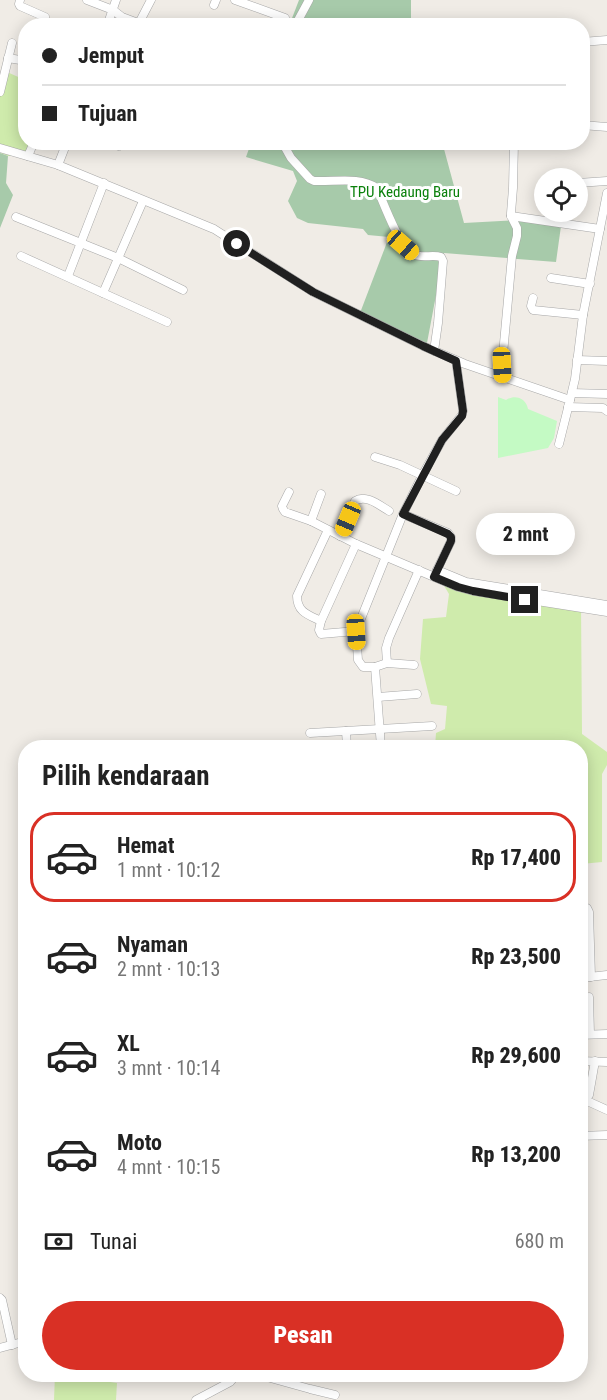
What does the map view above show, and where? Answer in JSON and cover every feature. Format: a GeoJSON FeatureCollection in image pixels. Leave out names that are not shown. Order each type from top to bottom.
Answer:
{"type":"FeatureCollection","features":[{"type":"Feature","properties":{"kind":"street"},"geometry":{"type":"LineString","coordinates":[[20,0],[20,6],[45,16]]}},
{"type":"Feature","properties":{"kind":"street"},"geometry":{"type":"LineString","coordinates":[[87,0],[125,18]]}},
{"type":"Feature","properties":{"kind":"street"},"geometry":{"type":"LineString","coordinates":[[110,18],[116,0]]}},
{"type":"Feature","properties":{"kind":"street"},"geometry":{"type":"LineString","coordinates":[[144,18],[151,0]]}},
{"type":"Feature","properties":{"kind":"street"},"geometry":{"type":"LineString","coordinates":[[236,0],[285,18]]}},
{"type":"Feature","properties":{"kind":"street"},"geometry":{"type":"LineString","coordinates":[[299,18],[309,0]]}},
{"type":"Feature","properties":{"kind":"street"},"geometry":{"type":"LineString","coordinates":[[590,41],[607,40]]}},
{"type":"Feature","properties":{"kind":"street"},"geometry":{"type":"LineString","coordinates":[[0,92],[12,43]]}},
{"type":"Feature","properties":{"kind":"street"},"geometry":{"type":"LineString","coordinates":[[8,58],[18,60]]}},
{"type":"Feature","properties":{"kind":"street"},"geometry":{"type":"LineString","coordinates":[[590,126],[607,127]]}},
{"type":"Feature","properties":{"kind":"street"},"geometry":{"type":"LineString","coordinates":[[0,148],[58,165],[216,230],[313,292],[456,361],[607,411]]}},
{"type":"Feature","properties":{"kind":"street"},"geometry":{"type":"LineString","coordinates":[[28,156],[31,150]]}},
{"type":"Feature","properties":{"kind":"street"},"geometry":{"type":"LineString","coordinates":[[58,165],[64,150]]}},
{"type":"Feature","properties":{"kind":"street"},"geometry":{"type":"LineString","coordinates":[[286,150],[291,158],[314,181],[360,181],[377,188],[403,245],[413,254],[441,257],[443,261],[434,351]]}},
{"type":"Feature","properties":{"kind":"street"},"geometry":{"type":"LineString","coordinates":[[502,378],[512,256],[517,237],[517,228],[511,216],[514,150]]}},
{"type":"Feature","properties":{"kind":"street"},"geometry":{"type":"LineString","coordinates":[[588,182],[607,181]]}},
{"type":"Feature","properties":{"kind":"street"},"geometry":{"type":"LineString","coordinates":[[68,276],[104,183]]}},
{"type":"Feature","properties":{"kind":"street"},"geometry":{"type":"LineString","coordinates":[[559,444],[575,379],[583,315],[607,194]]}},
{"type":"Feature","properties":{"kind":"street"},"geometry":{"type":"LineString","coordinates":[[103,293],[143,201]]}},
{"type":"Feature","properties":{"kind":"street"},"geometry":{"type":"LineString","coordinates":[[511,216],[600,229]]}},
{"type":"Feature","properties":{"kind":"street"},"geometry":{"type":"LineString","coordinates":[[16,217],[118,258],[183,290]]}},
{"type":"Feature","properties":{"kind":"street"},"geometry":{"type":"LineString","coordinates":[[21,256],[167,322]]}},
{"type":"Feature","properties":{"kind":"street"},"geometry":{"type":"LineString","coordinates":[[551,278],[590,284]]}},
{"type":"Feature","properties":{"kind":"street"},"geometry":{"type":"LineString","coordinates":[[533,298],[531,306],[533,310],[583,315]]}},
{"type":"Feature","properties":{"kind":"street"},"geometry":{"type":"LineString","coordinates":[[577,360],[607,361]]}},
{"type":"Feature","properties":{"kind":"street"},"geometry":{"type":"LineString","coordinates":[[414,665],[387,663],[375,668],[363,667],[358,660],[356,632],[403,514],[442,440],[462,416],[456,361]]}},
{"type":"Feature","properties":{"kind":"street"},"geometry":{"type":"LineString","coordinates":[[570,400],[607,394]]}},
{"type":"Feature","properties":{"kind":"street"},"geometry":{"type":"LineString","coordinates":[[375,457],[400,465],[456,491]]}},
{"type":"Feature","properties":{"kind":"street"},"geometry":{"type":"LineString","coordinates":[[289,492],[282,506],[283,509],[356,544],[419,570],[474,583],[607,605]]}},
{"type":"Feature","properties":{"kind":"street"},"geometry":{"type":"LineString","coordinates":[[310,521],[321,494]]}},
{"type":"Feature","properties":{"kind":"street"},"geometry":{"type":"LineString","coordinates":[[340,536],[355,501],[358,499],[365,498],[390,511]]}},
{"type":"Feature","properties":{"kind":"street"},"geometry":{"type":"LineString","coordinates":[[403,514],[451,537],[436,574]]}},
{"type":"Feature","properties":{"kind":"street"},"geometry":{"type":"LineString","coordinates":[[321,621],[300,609],[297,596],[328,530]]}},
{"type":"Feature","properties":{"kind":"street"},"geometry":{"type":"LineString","coordinates":[[356,544],[319,630],[321,634],[356,632]]}},
{"type":"Feature","properties":{"kind":"street"},"geometry":{"type":"LineString","coordinates":[[387,663],[386,648],[389,638],[419,570]]}},
{"type":"Feature","properties":{"kind":"street"},"geometry":{"type":"LineString","coordinates":[[436,574],[458,587],[473,591],[607,612]]}},
{"type":"Feature","properties":{"kind":"street"},"geometry":{"type":"LineString","coordinates":[[375,668],[381,740]]}},
{"type":"Feature","properties":{"kind":"street"},"geometry":{"type":"LineString","coordinates":[[378,697],[417,694]]}},
{"type":"Feature","properties":{"kind":"street"},"geometry":{"type":"LineString","coordinates":[[310,734],[432,726]]}},
{"type":"Feature","properties":{"kind":"street"},"geometry":{"type":"LineString","coordinates":[[346,731],[347,740]]}},
{"type":"Feature","properties":{"kind":"street"},"geometry":{"type":"LineString","coordinates":[[588,910],[591,977]]}},
{"type":"Feature","properties":{"kind":"street"},"geometry":{"type":"LineString","coordinates":[[588,977],[607,975]]}},
{"type":"Feature","properties":{"kind":"street"},"geometry":{"type":"LineString","coordinates":[[589,996],[590,1034],[607,1034]]}},
{"type":"Feature","properties":{"kind":"street"},"geometry":{"type":"LineString","coordinates":[[588,1061],[607,1062]]}},
{"type":"Feature","properties":{"kind":"street"},"geometry":{"type":"LineString","coordinates":[[588,1085],[595,1061]]}},
{"type":"Feature","properties":{"kind":"street"},"geometry":{"type":"LineString","coordinates":[[588,1100],[607,1110]]}},
{"type":"Feature","properties":{"kind":"street"},"geometry":{"type":"LineString","coordinates":[[588,1136],[607,1135]]}},
{"type":"Feature","properties":{"kind":"street"},"geometry":{"type":"LineString","coordinates":[[0,1298],[12,1345]]}},
{"type":"Feature","properties":{"kind":"street"},"geometry":{"type":"LineString","coordinates":[[0,1348],[18,1343]]}},
{"type":"Feature","properties":{"kind":"street"},"geometry":{"type":"LineString","coordinates":[[196,1400],[212,1397],[230,1382]]}},
{"type":"Feature","properties":{"kind":"street"},"geometry":{"type":"LineString","coordinates":[[284,1382],[335,1395]]}},
{"type":"Feature","properties":{"kind":"green space"},"geometry":{"type":"Polygon","coordinates":[[[299,0],[411,0],[411,18],[292,18],[299,0]]]}},
{"type":"Feature","properties":{"kind":"green space"},"geometry":{"type":"Polygon","coordinates":[[[7,72],[18,77],[18,150],[27,150],[25,155],[8,156],[0,153],[0,86],[7,72]]]}},
{"type":"Feature","properties":{"kind":"green space","name":"TPU Kedaung Baru"},"geometry":{"type":"Polygon","coordinates":[[[248,150],[444,150],[464,223],[520,220],[561,226],[556,262],[444,253],[427,343],[360,313],[389,237],[368,235],[363,229],[308,223],[297,218],[288,201],[297,181],[293,171],[246,157],[248,150]]]}},
{"type":"Feature","properties":{"kind":"green space"},"geometry":{"type":"Polygon","coordinates":[[[0,153],[8,156],[6,183],[13,195],[0,228],[0,153]]]}},
{"type":"Feature","properties":{"kind":"green space"},"geometry":{"type":"Polygon","coordinates":[[[498,397],[506,400],[513,397],[520,398],[528,409],[557,421],[554,438],[548,448],[498,458],[498,397]]]}},
{"type":"Feature","properties":{"kind":"green space"},"geometry":{"type":"Polygon","coordinates":[[[437,574],[465,587],[581,604],[582,734],[607,752],[607,765],[602,774],[602,862],[588,863],[588,740],[436,740],[436,733],[445,729],[447,706],[431,704],[420,659],[423,619],[446,617],[449,594],[437,574]]]}},
{"type":"Feature","properties":{"kind":"green space"},"geometry":{"type":"Polygon","coordinates":[[[55,1382],[117,1383],[116,1400],[54,1400],[55,1382]]]}},
{"type":"Feature","properties":{"kind":"route"},"geometry":{"type":"LineString","coordinates":[[237,244],[313,292],[456,361],[462,416],[442,440],[403,514],[451,537],[434,577],[473,591],[525,600]]}}]}
